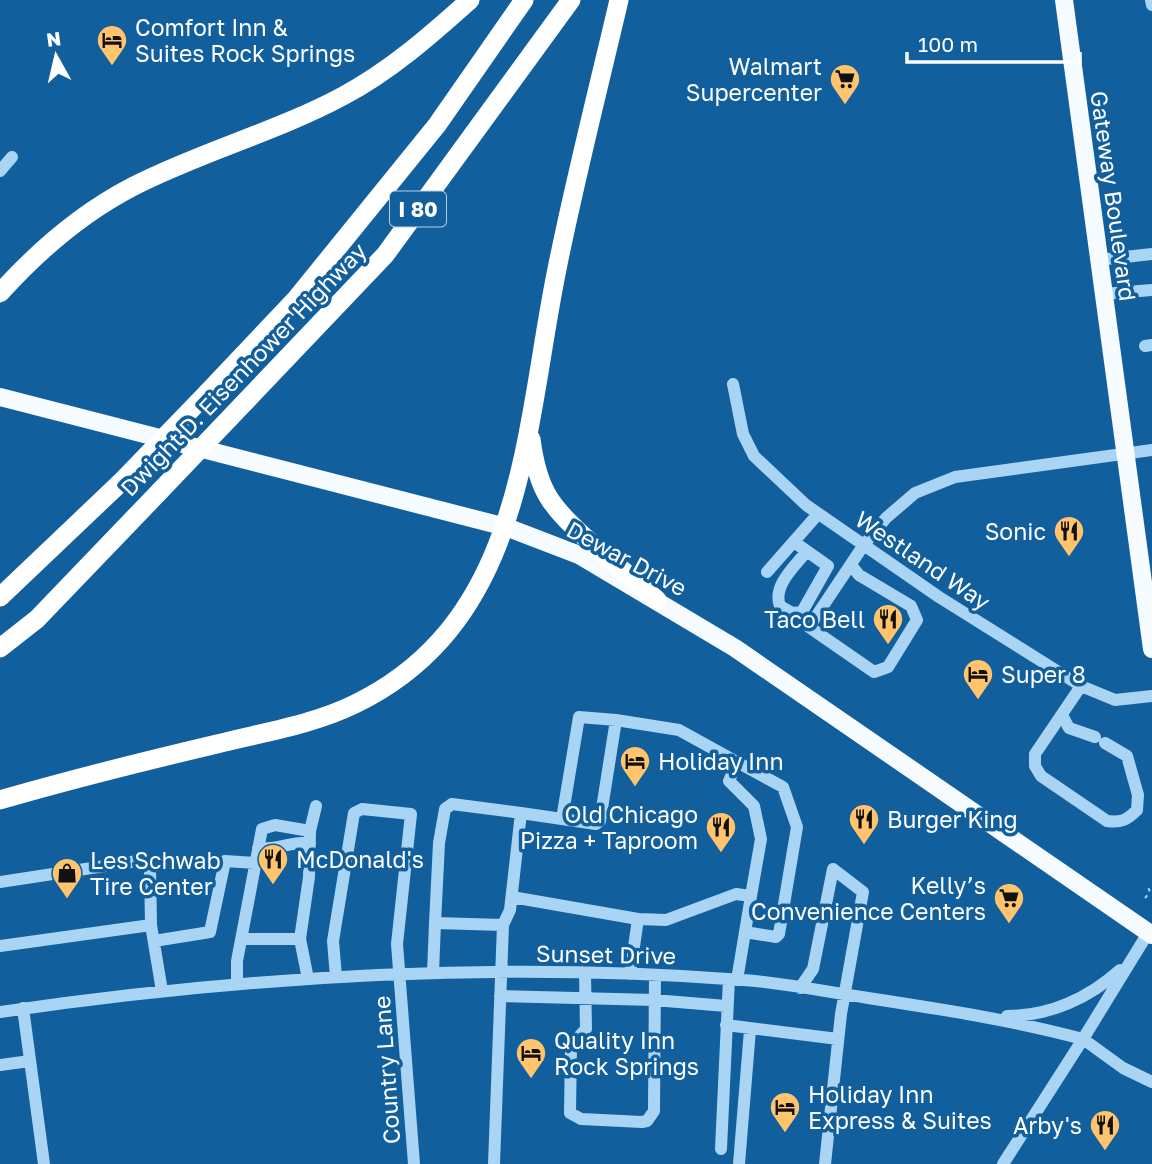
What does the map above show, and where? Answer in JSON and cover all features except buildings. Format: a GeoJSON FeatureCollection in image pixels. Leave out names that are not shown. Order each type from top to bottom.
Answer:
{"type":"FeatureCollection","features":[{"type":"Feature","properties":{"kind":"highway"},"geometry":{"type":"LineString","coordinates":[[0,293],[31,259],[80,221],[131,187],[343,96],[419,46],[470,0]]}},
{"type":"Feature","properties":{"kind":"highway","name":"Dwight D. Eisenhower Highway"},"geometry":{"type":"LineString","coordinates":[[0,597],[120,482],[296,299],[437,125],[524,0]]}},
{"type":"Feature","properties":{"kind":"highway","name":"Dwight D. Eisenhower Highway"},"geometry":{"type":"LineString","coordinates":[[0,648],[37,620],[385,255],[571,0]]}},
{"type":"Feature","properties":{"kind":"highway"},"geometry":{"type":"LineString","coordinates":[[0,800],[306,722],[356,703],[407,670],[464,611],[480,588],[506,527],[529,423],[557,269],[619,0]]}},
{"type":"Feature","properties":{"kind":"highway"},"geometry":{"type":"LineString","coordinates":[[529,423],[534,464],[553,507],[567,523],[657,600]]}},
{"type":"Feature","properties":{"kind":"main road","name":"Gateway Boulevard"},"geometry":{"type":"LineString","coordinates":[[1063,0],[1152,649]]}},
{"type":"Feature","properties":{"kind":"main road","name":"Dewar Drive"},"geometry":{"type":"LineString","coordinates":[[0,397],[506,527],[579,555],[735,648],[1151,931]]}},
{"type":"Feature","properties":{"kind":"street"},"geometry":{"type":"LineString","coordinates":[[0,171],[7,157]]}},
{"type":"Feature","properties":{"kind":"street"},"geometry":{"type":"LineString","coordinates":[[1098,260],[1152,254]]}},
{"type":"Feature","properties":{"kind":"street"},"geometry":{"type":"LineString","coordinates":[[1103,294],[1152,290]]}},
{"type":"Feature","properties":{"kind":"street","name":"Westland Way"},"geometry":{"type":"LineString","coordinates":[[733,384],[743,433],[754,456],[818,514],[863,546],[1081,686],[1115,699],[1152,696]]}},
{"type":"Feature","properties":{"kind":"street"},"geometry":{"type":"LineString","coordinates":[[851,565],[859,575],[916,612],[917,620],[888,667],[881,671],[874,671],[809,627],[863,546],[900,505],[933,485],[955,477],[1152,450]]}},
{"type":"Feature","properties":{"kind":"street"},"geometry":{"type":"LineString","coordinates":[[767,572],[818,514]]}},
{"type":"Feature","properties":{"kind":"street"},"geometry":{"type":"LineString","coordinates":[[794,542],[807,551],[828,566],[802,612],[785,610],[777,596],[807,551]]}},
{"type":"Feature","properties":{"kind":"street"},"geometry":{"type":"LineString","coordinates":[[1062,715],[1069,728],[1100,740],[1127,755],[1138,795],[1138,810],[1128,819],[1118,823],[1107,821],[1041,776],[1035,766],[1035,754],[1081,686]]}},
{"type":"Feature","properties":{"kind":"street"},"geometry":{"type":"LineString","coordinates":[[562,819],[579,717],[679,730],[783,787],[797,827],[779,934],[776,937],[745,932]]}},
{"type":"Feature","properties":{"kind":"street"},"geometry":{"type":"LineString","coordinates":[[433,973],[439,843],[445,809],[452,804],[596,824],[600,821],[616,720]]}},
{"type":"Feature","properties":{"kind":"street"},"geometry":{"type":"LineString","coordinates":[[721,1149],[726,1006],[745,932],[761,839],[754,806],[729,781],[737,762]]}},
{"type":"Feature","properties":{"kind":"street"},"geometry":{"type":"LineString","coordinates":[[308,979],[300,939],[309,877],[310,837],[316,806]]}},
{"type":"Feature","properties":{"kind":"street","name":"Country Lane"},"geometry":{"type":"LineString","coordinates":[[336,977],[333,941],[354,813],[362,809],[411,814],[414,818],[397,944],[414,1164]]}},
{"type":"Feature","properties":{"kind":"street"},"geometry":{"type":"LineString","coordinates":[[494,1164],[503,925],[510,910],[521,813]]}},
{"type":"Feature","properties":{"kind":"street"},"geometry":{"type":"LineString","coordinates":[[237,984],[241,939],[262,830],[275,825],[310,837]]}},
{"type":"Feature","properties":{"kind":"street"},"geometry":{"type":"LineString","coordinates":[[258,848],[267,849],[310,837]]}},
{"type":"Feature","properties":{"kind":"street"},"geometry":{"type":"LineString","coordinates":[[0,882],[144,860],[150,865],[151,925],[162,991]]}},
{"type":"Feature","properties":{"kind":"street"},"geometry":{"type":"LineString","coordinates":[[154,941],[210,932],[225,860],[255,863]]}},
{"type":"Feature","properties":{"kind":"street"},"geometry":{"type":"LineString","coordinates":[[800,988],[813,970],[833,869],[863,892],[838,1039],[825,1164]]}},
{"type":"Feature","properties":{"kind":"street"},"geometry":{"type":"LineString","coordinates":[[512,897],[638,919],[666,920],[736,894],[751,895]]}},
{"type":"Feature","properties":{"kind":"street"},"geometry":{"type":"LineString","coordinates":[[630,974],[638,919]]}},
{"type":"Feature","properties":{"kind":"street"},"geometry":{"type":"LineString","coordinates":[[435,923],[503,925]]}},
{"type":"Feature","properties":{"kind":"street"},"geometry":{"type":"LineString","coordinates":[[0,946],[151,925]]}},
{"type":"Feature","properties":{"kind":"street"},"geometry":{"type":"LineString","coordinates":[[1003,1164],[1151,931]]}},
{"type":"Feature","properties":{"kind":"street"},"geometry":{"type":"LineString","coordinates":[[241,939],[300,939]]}},
{"type":"Feature","properties":{"kind":"street"},"geometry":{"type":"LineString","coordinates":[[987,1016],[1016,1016],[1061,1006],[1101,988],[1131,960]]}},
{"type":"Feature","properties":{"kind":"street","name":"Sunset Drive"},"geometry":{"type":"LineString","coordinates":[[0,1012],[162,991],[399,973],[630,974],[733,979],[800,988],[987,1016],[1083,1039]]}},
{"type":"Feature","properties":{"kind":"street"},"geometry":{"type":"LineString","coordinates":[[585,973],[586,1029],[571,1045],[570,1113],[580,1119],[642,1122],[647,1121],[654,1111],[655,975]]}},
{"type":"Feature","properties":{"kind":"street"},"geometry":{"type":"LineString","coordinates":[[500,996],[654,1000],[726,1006]]}},
{"type":"Feature","properties":{"kind":"street"},"geometry":{"type":"LineString","coordinates":[[23,1008],[44,1164]]}},
{"type":"Feature","properties":{"kind":"street"},"geometry":{"type":"LineString","coordinates":[[726,1026],[838,1039]]}},
{"type":"Feature","properties":{"kind":"street"},"geometry":{"type":"LineString","coordinates":[[739,1164],[750,1030]]}},
{"type":"Feature","properties":{"kind":"street"},"geometry":{"type":"LineString","coordinates":[[1083,1039],[1124,1068],[1152,1082]]}},
{"type":"Feature","properties":{"kind":"street"},"geometry":{"type":"LineString","coordinates":[[0,1065],[30,1061]]}},
{"type":"Feature","properties":{"kind":"path"},"geometry":{"type":"LineString","coordinates":[[1145,898],[1151,893],[1148,887]]}},
{"type":"Feature","properties":{"kind":"place","name":"Comfort Inn & Suites Rock Springs"},"geometry":{"type":"Point","coordinates":[112,67]}},
{"type":"Feature","properties":{"kind":"place","name":"Walmart Supercenter"},"geometry":{"type":"Point","coordinates":[845,106]}},
{"type":"Feature","properties":{"kind":"place","name":"Sonic"},"geometry":{"type":"Point","coordinates":[1069,558]}},
{"type":"Feature","properties":{"kind":"place","name":"Taco Bell"},"geometry":{"type":"Point","coordinates":[888,646]}},
{"type":"Feature","properties":{"kind":"place","name":"Super 8"},"geometry":{"type":"Point","coordinates":[978,701]}},
{"type":"Feature","properties":{"kind":"place","name":"Holiday Inn"},"geometry":{"type":"Point","coordinates":[635,788]}},
{"type":"Feature","properties":{"kind":"place","name":"Burger King"},"geometry":{"type":"Point","coordinates":[864,846]}},
{"type":"Feature","properties":{"kind":"place","name":"Old Chicago Pizza + Taproom"},"geometry":{"type":"Point","coordinates":[721,854]}},
{"type":"Feature","properties":{"kind":"place","name":"McDonald's"},"geometry":{"type":"Point","coordinates":[273,886]}},
{"type":"Feature","properties":{"kind":"place","name":"Les Schwab Tire Center"},"geometry":{"type":"Point","coordinates":[67,900]}},
{"type":"Feature","properties":{"kind":"place","name":"Kelly’s Convenience Centers"},"geometry":{"type":"Point","coordinates":[1009,925]}},
{"type":"Feature","properties":{"kind":"place","name":"Quality Inn Rock Springs"},"geometry":{"type":"Point","coordinates":[531,1080]}},
{"type":"Feature","properties":{"kind":"place","name":"Holiday Inn Express & Suites"},"geometry":{"type":"Point","coordinates":[785,1134]}},
{"type":"Feature","properties":{"kind":"place","name":"Arby's"},"geometry":{"type":"Point","coordinates":[1105,1152]}}]}
